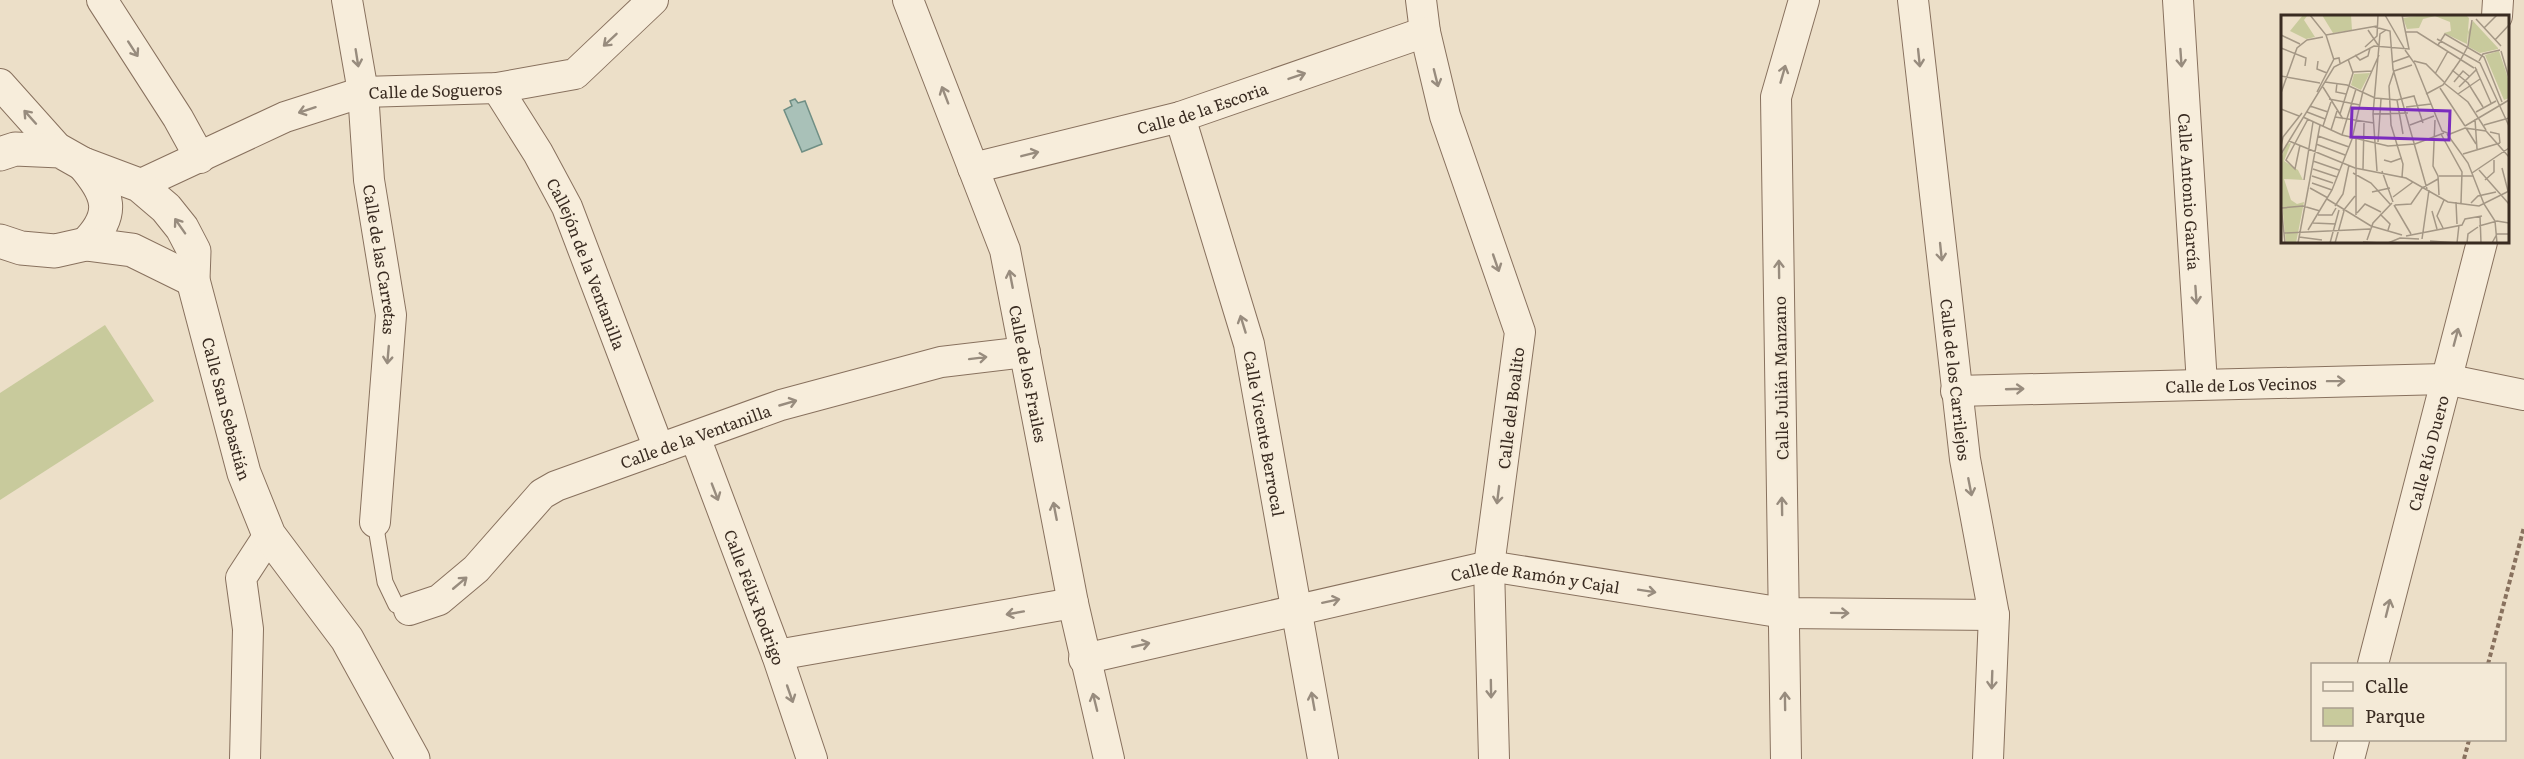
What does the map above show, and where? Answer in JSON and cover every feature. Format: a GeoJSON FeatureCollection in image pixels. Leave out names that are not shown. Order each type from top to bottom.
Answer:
{"type":"FeatureCollection","features":[{"type":"Feature","properties":{"kind":"street"},"geometry":{"type":"LineString","coordinates":[[102,0],[178,118],[200,158]]}},
{"type":"Feature","properties":{"kind":"street","name":"Calle de las Carretas"},"geometry":{"type":"LineString","coordinates":[[347,0],[363,92],[369,180],[391,315],[375,522]]}},
{"type":"Feature","properties":{"kind":"street","name":"Calle de Sogueros"},"geometry":{"type":"LineString","coordinates":[[139,185],[285,117],[363,92],[497,87],[575,74],[653,0]]}},
{"type":"Feature","properties":{"kind":"street","name":"Calle de los Frailes"},"geometry":{"type":"LineString","coordinates":[[908,0],[1005,250],[1072,603],[1109,759]]}},
{"type":"Feature","properties":{"kind":"street","name":"Calle del Boalito"},"geometry":{"type":"LineString","coordinates":[[1421,0],[1425,32],[1445,116],[1520,332],[1489,566],[1494,759]]}},
{"type":"Feature","properties":{"kind":"street","name":"Calle Julián Manzano"},"geometry":{"type":"LineString","coordinates":[[1786,759],[1776,97],[1804,0]]}},
{"type":"Feature","properties":{"kind":"street","name":"Calle de los Carrilejos"},"geometry":{"type":"LineString","coordinates":[[1913,0],[1956,391],[1965,459],[1994,615],[1988,759]]}},
{"type":"Feature","properties":{"kind":"street","name":"Calle Antonio García"},"geometry":{"type":"LineString","coordinates":[[2178,0],[2202,384]]}},
{"type":"Feature","properties":{"kind":"street"},"geometry":{"type":"LineString","coordinates":[[2497,15],[2498,0]]}},
{"type":"Feature","properties":{"kind":"street","name":"Calle de la Escoria"},"geometry":{"type":"LineString","coordinates":[[973,168],[1180,117],[1425,32]]}},
{"type":"Feature","properties":{"kind":"street"},"geometry":{"type":"LineString","coordinates":[[0,84],[99,183],[107,206],[102,228],[86,244]]}},
{"type":"Feature","properties":{"kind":"street","name":"Callejón de la Ventanilla"},"geometry":{"type":"LineString","coordinates":[[497,87],[538,153],[567,207],[659,449]]}},
{"type":"Feature","properties":{"kind":"street","name":"Calle Vicente Berrocal"},"geometry":{"type":"LineString","coordinates":[[1180,117],[1249,344],[1323,759]]}},
{"type":"Feature","properties":{"kind":"street","name":"Calle San Sebastián"},"geometry":{"type":"LineString","coordinates":[[0,154],[15,149],[72,158],[139,185],[166,208],[182,228],[194,251],[193,280],[244,473],[268,535],[347,639],[412,758]]}},
{"type":"Feature","properties":{"kind":"street"},"geometry":{"type":"LineString","coordinates":[[0,241],[21,248],[55,251],[86,244],[132,250],[193,280]]}},
{"type":"Feature","properties":{"kind":"street","name":"Calle Río Duero"},"geometry":{"type":"LineString","coordinates":[[2373,663],[2482,243]]}},
{"type":"Feature","properties":{"kind":"street","name":"Calle de la Ventanilla"},"geometry":{"type":"LineString","coordinates":[[409,610],[439,600],[476,569],[542,494],[556,486],[781,405],[941,362],[1025,352]]}},
{"type":"Feature","properties":{"kind":"street","name":"Calle de Los Vecinos"},"geometry":{"type":"LineString","coordinates":[[1956,391],[2445,379],[2524,395]]}},
{"type":"Feature","properties":{"kind":"street","name":"Calle Félix Rodrigo"},"geometry":{"type":"LineString","coordinates":[[695,437],[777,655],[812,759]]}},
{"type":"Feature","properties":{"kind":"street"},"geometry":{"type":"LineString","coordinates":[[245,759],[248,629],[241,578],[268,535]]}},
{"type":"Feature","properties":{"kind":"street","name":"Calle de Ramón y Cajal"},"geometry":{"type":"LineString","coordinates":[[1084,659],[1297,608],[1489,566],[1784,613],[1994,615]]}},
{"type":"Feature","properties":{"kind":"street"},"geometry":{"type":"LineString","coordinates":[[777,655],[1072,603]]}},
{"type":"Feature","properties":{"kind":"street"},"geometry":{"type":"LineString","coordinates":[[2349,759],[2354,741]]}},
{"type":"Feature","properties":{"kind":"lane"},"geometry":{"type":"LineString","coordinates":[[375,522],[385,582],[396,605],[409,610]]}},
{"type":"Feature","properties":{"kind":"path"},"geometry":{"type":"LineString","coordinates":[[2488,663],[2524,527]]}},
{"type":"Feature","properties":{"kind":"path"},"geometry":{"type":"LineString","coordinates":[[2464,759],[2469,741]]}},
{"type":"Feature","properties":{"kind":"green space"},"geometry":{"type":"Polygon","coordinates":[[[105,325],[154,401],[0,500],[0,393],[105,325]]]}},
{"type":"Feature","properties":{"kind":"shaded area"},"geometry":{"type":"Polygon","coordinates":[[[795,99],[798,103],[805,101],[822,144],[802,152],[784,110],[792,106],[790,101],[795,99]]]}}]}
